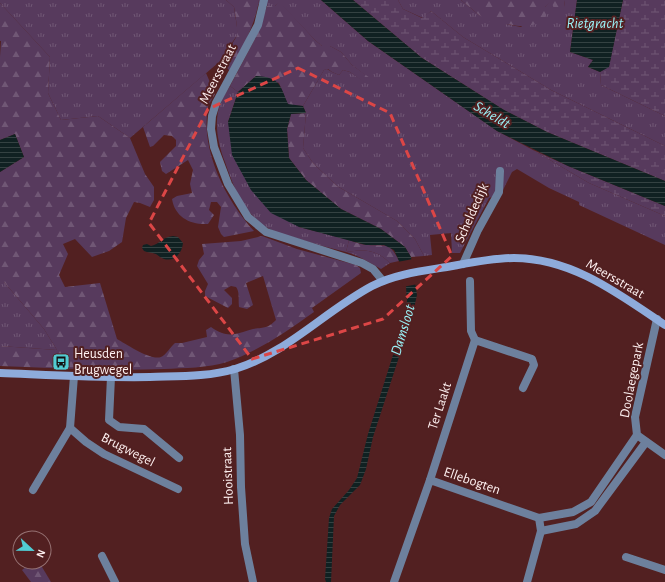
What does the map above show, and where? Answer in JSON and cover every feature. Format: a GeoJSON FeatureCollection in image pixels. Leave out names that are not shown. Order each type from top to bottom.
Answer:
{"type":"FeatureCollection","features":[{"type":"Feature","properties":{"kind":"main road","name":"Meersstraat"},"geometry":{"type":"LineString","coordinates":[[0,373],[111,377],[190,375],[234,369],[263,358],[358,295],[383,281],[419,271],[514,258],[531,259],[572,269],[592,278],[616,292],[665,325]]}},
{"type":"Feature","properties":{"kind":"street","name":"Meersstraat"},"geometry":{"type":"LineString","coordinates":[[264,0],[258,25],[216,103],[212,116],[211,129],[214,147],[228,184],[248,217],[266,232],[362,263],[372,268],[383,281]]}},
{"type":"Feature","properties":{"kind":"street","name":"Scheldedijk"},"geometry":{"type":"LineString","coordinates":[[463,264],[478,230],[499,192],[500,171]]}},
{"type":"Feature","properties":{"kind":"street"},"geometry":{"type":"LineString","coordinates":[[470,281],[471,331],[476,340],[532,359],[534,365],[523,388]]}},
{"type":"Feature","properties":{"kind":"street","name":"Doolaegepark"},"geometry":{"type":"LineString","coordinates":[[657,319],[635,417],[637,435],[665,455]]}},
{"type":"Feature","properties":{"kind":"street","name":"Ter Laakt"},"geometry":{"type":"LineString","coordinates":[[430,480],[476,340]]}},
{"type":"Feature","properties":{"kind":"street","name":"Hooistraat"},"geometry":{"type":"LineString","coordinates":[[234,369],[240,435],[241,488],[245,544],[253,582]]}},
{"type":"Feature","properties":{"kind":"street"},"geometry":{"type":"LineString","coordinates":[[33,490],[70,428],[74,376]]}},
{"type":"Feature","properties":{"kind":"street"},"geometry":{"type":"LineString","coordinates":[[111,377],[109,420],[119,427],[144,429],[179,458]]}},
{"type":"Feature","properties":{"kind":"street","name":"Brugwegel"},"geometry":{"type":"LineString","coordinates":[[70,428],[86,442],[104,454],[178,490]]}},
{"type":"Feature","properties":{"kind":"street","name":"Ellebogten"},"geometry":{"type":"LineString","coordinates":[[394,582],[430,480],[540,518],[573,512],[591,502],[637,435]]}},
{"type":"Feature","properties":{"kind":"street"},"geometry":{"type":"LineString","coordinates":[[541,531],[576,524],[595,511],[646,442]]}},
{"type":"Feature","properties":{"kind":"street"},"geometry":{"type":"LineString","coordinates":[[527,582],[541,531],[540,518]]}},
{"type":"Feature","properties":{"kind":"street"},"geometry":{"type":"LineString","coordinates":[[102,556],[114,582]]}},
{"type":"Feature","properties":{"kind":"street"},"geometry":{"type":"LineString","coordinates":[[626,557],[665,570]]}},
{"type":"Feature","properties":{"kind":"highlighted area"},"geometry":{"type":"Polygon","coordinates":[[[298,68],[390,113],[452,256],[383,319],[252,359],[149,223],[208,109],[298,68]]]}},
{"type":"Feature","properties":{"kind":"green space"},"geometry":{"type":"Polygon","coordinates":[[[0,0],[226,0],[234,7],[238,34],[229,47],[225,57],[130,138],[98,116],[61,120],[48,93],[50,57],[0,3],[0,0]]]}},
{"type":"Feature","properties":{"kind":"green space"},"geometry":{"type":"Polygon","coordinates":[[[226,0],[259,0],[251,28],[230,71],[226,66],[225,57],[237,35],[237,30],[234,7],[226,0]]]}},
{"type":"Feature","properties":{"kind":"green space"},"geometry":{"type":"Polygon","coordinates":[[[259,0],[321,0],[368,41],[497,131],[589,183],[665,216],[665,245],[579,205],[579,202],[549,188],[517,169],[512,172],[501,194],[489,198],[460,253],[452,253],[451,233],[430,235],[432,255],[424,256],[415,239],[397,221],[337,186],[313,163],[303,148],[306,113],[303,106],[324,70],[327,69],[339,75],[343,70],[350,72],[365,82],[369,78],[352,65],[341,52],[330,46],[322,46],[279,2],[275,6],[267,6],[258,4],[259,0]]]}},
{"type":"Feature","properties":{"kind":"green space"},"geometry":{"type":"Polygon","coordinates":[[[353,0],[398,0],[403,9],[422,18],[431,11],[463,37],[551,90],[665,146],[665,181],[547,132],[504,110],[422,58],[353,0]]]}},
{"type":"Feature","properties":{"kind":"green space"},"geometry":{"type":"Polygon","coordinates":[[[398,0],[461,0],[479,15],[506,24],[521,27],[551,0],[565,7],[564,0],[577,0],[570,52],[593,60],[588,67],[600,72],[601,85],[665,116],[665,146],[551,90],[463,37],[431,11],[423,18],[403,9],[398,0]]]}},
{"type":"Feature","properties":{"kind":"green space"},"geometry":{"type":"Polygon","coordinates":[[[461,0],[564,0],[565,7],[562,12],[555,11],[551,1],[545,7],[547,14],[543,21],[525,26],[506,24],[504,30],[479,15],[461,0]]]}},
{"type":"Feature","properties":{"kind":"green space"},"geometry":{"type":"Polygon","coordinates":[[[623,0],[665,0],[665,116],[601,85],[600,72],[609,66],[623,0]]]}},
{"type":"Feature","properties":{"kind":"green space"},"geometry":{"type":"Polygon","coordinates":[[[279,1],[322,46],[330,46],[341,52],[352,65],[370,78],[365,83],[350,72],[343,70],[339,75],[328,69],[324,70],[303,106],[288,105],[279,83],[256,76],[238,92],[230,86],[255,39],[267,6],[275,6],[279,1]]]}},
{"type":"Feature","properties":{"kind":"green space"},"geometry":{"type":"Polygon","coordinates":[[[0,3],[50,57],[48,93],[61,120],[98,116],[130,138],[145,174],[154,187],[154,200],[150,207],[134,202],[126,218],[122,242],[109,251],[92,257],[75,239],[63,244],[68,254],[59,275],[65,287],[100,283],[117,339],[151,357],[157,358],[163,356],[175,343],[182,343],[207,337],[206,330],[211,327],[222,333],[232,334],[266,327],[276,320],[263,276],[246,283],[253,305],[247,309],[239,307],[236,287],[231,286],[224,290],[232,298],[232,304],[228,308],[205,296],[205,291],[208,284],[197,266],[199,260],[204,254],[202,244],[241,241],[262,236],[297,249],[356,265],[360,268],[361,273],[312,308],[314,312],[283,333],[250,352],[220,364],[143,370],[0,366],[0,346],[57,350],[44,329],[4,282],[0,282],[0,172],[24,157],[15,134],[0,140],[0,3]]]}},
{"type":"Feature","properties":{"kind":"green space"},"geometry":{"type":"Polygon","coordinates":[[[206,73],[215,94],[208,107],[207,123],[208,140],[212,157],[225,190],[234,205],[254,231],[224,237],[218,227],[221,207],[217,202],[211,202],[209,210],[214,215],[208,224],[195,223],[184,219],[176,211],[172,199],[177,196],[192,193],[190,184],[193,170],[188,160],[166,174],[162,171],[160,162],[176,146],[176,140],[172,136],[164,135],[150,147],[143,127],[206,73]]]}},
{"type":"Feature","properties":{"kind":"green space"},"geometry":{"type":"Polygon","coordinates":[[[230,86],[238,92],[228,122],[299,227],[349,240],[346,252],[272,230],[264,226],[250,213],[235,189],[220,148],[217,132],[217,117],[219,109],[230,86]]]}},
{"type":"Feature","properties":{"kind":"green space"},"geometry":{"type":"Polygon","coordinates":[[[306,113],[303,148],[313,163],[337,186],[397,221],[415,239],[424,256],[411,257],[405,247],[381,229],[341,209],[306,180],[289,158],[287,129],[291,114],[306,113]]]}},
{"type":"Feature","properties":{"kind":"green space"},"geometry":{"type":"Polygon","coordinates":[[[533,150],[665,206],[665,216],[589,183],[533,150]]]}},
{"type":"Feature","properties":{"kind":"green space"},"geometry":{"type":"Polygon","coordinates":[[[349,240],[363,244],[387,246],[393,251],[399,261],[390,263],[380,255],[370,251],[358,250],[346,252],[349,240]]]}},
{"type":"Feature","properties":{"kind":"green space"},"geometry":{"type":"Polygon","coordinates":[[[358,250],[370,251],[385,258],[390,263],[381,269],[346,252],[358,250]]]}},
{"type":"Feature","properties":{"kind":"green space"},"geometry":{"type":"Polygon","coordinates":[[[0,282],[4,282],[44,329],[57,350],[0,346],[0,282]]]}},
{"type":"Feature","properties":{"kind":"green space"},"geometry":{"type":"Polygon","coordinates":[[[22,570],[44,570],[51,582],[31,582],[22,570]]]}},
{"type":"Feature","properties":{"kind":"water","name":"Scheldt"},"geometry":{"type":"Polygon","coordinates":[[[321,0],[353,0],[422,58],[504,110],[547,132],[665,181],[665,206],[568,166],[497,131],[368,41],[321,0]]]}},
{"type":"Feature","properties":{"kind":"water","name":"Rietgracht"},"geometry":{"type":"Polygon","coordinates":[[[577,0],[623,0],[609,67],[600,72],[588,67],[593,60],[570,52],[577,0]]]}},
{"type":"Feature","properties":{"kind":"water","name":"Damsloot"},"geometry":{"type":"Polygon","coordinates":[[[256,76],[275,80],[281,87],[288,104],[303,106],[306,113],[291,114],[287,129],[289,158],[306,180],[341,209],[381,229],[405,247],[411,257],[417,295],[412,317],[373,437],[366,469],[360,485],[340,505],[334,516],[331,582],[326,582],[325,579],[329,518],[332,509],[349,490],[357,478],[368,434],[405,317],[407,301],[406,287],[399,261],[394,250],[384,245],[366,245],[299,227],[271,213],[251,190],[232,155],[228,122],[238,92],[256,76]]]}},
{"type":"Feature","properties":{"kind":"water"},"geometry":{"type":"Polygon","coordinates":[[[15,134],[24,157],[0,172],[0,140],[15,134]]]}},
{"type":"Feature","properties":{"kind":"water"},"geometry":{"type":"Polygon","coordinates":[[[173,236],[178,237],[183,243],[181,250],[175,258],[168,260],[164,259],[156,254],[144,251],[142,248],[143,245],[147,244],[151,246],[173,236]]]}},
{"type":"Feature","properties":{"kind":"pier"},"geometry":{"type":"Polygon","coordinates":[[[413,259],[418,284],[403,287],[397,262],[413,259]]]}},
{"type":"Feature","properties":{"kind":"place","name":"Heusden Brugwegel"},"geometry":{"type":"Point","coordinates":[61,362]}}]}
